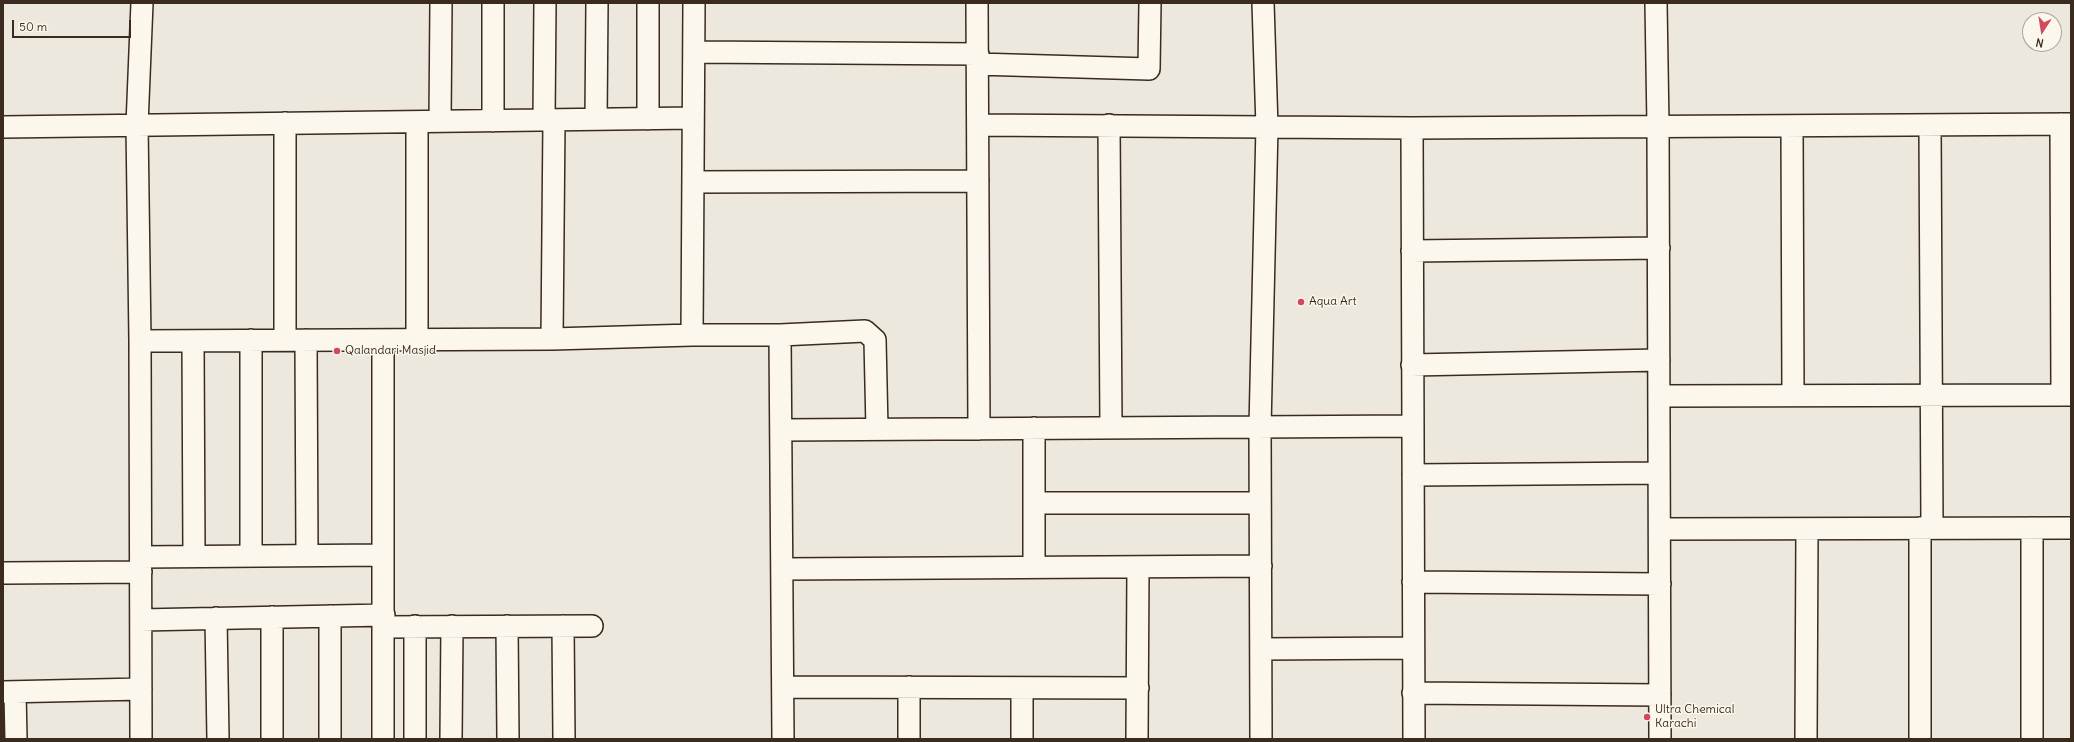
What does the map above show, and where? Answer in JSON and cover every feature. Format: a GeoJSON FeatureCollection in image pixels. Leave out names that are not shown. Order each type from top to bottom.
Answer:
{"type":"FeatureCollection","features":[{"type":"Feature","properties":{"kind":"street"},"geometry":{"type":"LineString","coordinates":[[141,739],[140,341],[137,125],[142,3]]}},
{"type":"Feature","properties":{"kind":"street"},"geometry":{"type":"LineString","coordinates":[[440,121],[441,3]]}},
{"type":"Feature","properties":{"kind":"street"},"geometry":{"type":"LineString","coordinates":[[493,3],[493,121]]}},
{"type":"Feature","properties":{"kind":"street"},"geometry":{"type":"LineString","coordinates":[[545,3],[549,120],[552,339]]}},
{"type":"Feature","properties":{"kind":"street"},"geometry":{"type":"LineString","coordinates":[[596,120],[597,3]]}},
{"type":"Feature","properties":{"kind":"street"},"geometry":{"type":"LineString","coordinates":[[648,3],[648,119]]}},
{"type":"Feature","properties":{"kind":"street"},"geometry":{"type":"LineString","coordinates":[[692,335],[694,3]]}},
{"type":"Feature","properties":{"kind":"street"},"geometry":{"type":"LineString","coordinates":[[977,3],[979,429]]}},
{"type":"Feature","properties":{"kind":"street"},"geometry":{"type":"LineString","coordinates":[[694,52],[978,59],[1149,69],[1150,3]]}},
{"type":"Feature","properties":{"kind":"street"},"geometry":{"type":"LineString","coordinates":[[1261,739],[1260,426],[1267,127],[1263,3]]}},
{"type":"Feature","properties":{"kind":"street"},"geometry":{"type":"LineString","coordinates":[[1656,3],[1659,248],[1660,739]]}},
{"type":"Feature","properties":{"kind":"street"},"geometry":{"type":"LineString","coordinates":[[3,126],[693,118]]}},
{"type":"Feature","properties":{"kind":"street"},"geometry":{"type":"LineString","coordinates":[[417,122],[417,340]]}},
{"type":"Feature","properties":{"kind":"street"},"geometry":{"type":"LineString","coordinates":[[284,340],[285,123]]}},
{"type":"Feature","properties":{"kind":"street"},"geometry":{"type":"LineString","coordinates":[[978,125],[1412,128],[2066,124],[2067,395],[1659,396]]}},
{"type":"Feature","properties":{"kind":"street"},"geometry":{"type":"LineString","coordinates":[[1109,125],[1111,428]]}},
{"type":"Feature","properties":{"kind":"street"},"geometry":{"type":"LineString","coordinates":[[1920,739],[1931,395],[1930,125]]}},
{"type":"Feature","properties":{"kind":"street"},"geometry":{"type":"LineString","coordinates":[[1792,126],[1793,395]]}},
{"type":"Feature","properties":{"kind":"street"},"geometry":{"type":"LineString","coordinates":[[1412,128],[1414,739]]}},
{"type":"Feature","properties":{"kind":"street"},"geometry":{"type":"LineString","coordinates":[[693,182],[978,181]]}},
{"type":"Feature","properties":{"kind":"street"},"geometry":{"type":"LineString","coordinates":[[1412,251],[1659,248]]}},
{"type":"Feature","properties":{"kind":"street"},"geometry":{"type":"LineString","coordinates":[[140,341],[552,339],[692,335],[780,335],[865,331],[875,340],[877,429]]}},
{"type":"Feature","properties":{"kind":"street"},"geometry":{"type":"LineString","coordinates":[[780,335],[784,739]]}},
{"type":"Feature","properties":{"kind":"street"},"geometry":{"type":"LineString","coordinates":[[251,340],[251,556]]}},
{"type":"Feature","properties":{"kind":"street"},"geometry":{"type":"LineString","coordinates":[[306,340],[307,555]]}},
{"type":"Feature","properties":{"kind":"street"},"geometry":{"type":"LineString","coordinates":[[383,340],[383,739]]}},
{"type":"Feature","properties":{"kind":"street"},"geometry":{"type":"LineString","coordinates":[[193,341],[194,556]]}},
{"type":"Feature","properties":{"kind":"street"},"geometry":{"type":"LineString","coordinates":[[1412,366],[1659,360]]}},
{"type":"Feature","properties":{"kind":"street"},"geometry":{"type":"LineString","coordinates":[[782,430],[1412,426]]}},
{"type":"Feature","properties":{"kind":"street"},"geometry":{"type":"LineString","coordinates":[[1034,428],[1034,567]]}},
{"type":"Feature","properties":{"kind":"street"},"geometry":{"type":"LineString","coordinates":[[1413,476],[1659,472]]}},
{"type":"Feature","properties":{"kind":"street"},"geometry":{"type":"LineString","coordinates":[[1034,503],[1260,503]]}},
{"type":"Feature","properties":{"kind":"street"},"geometry":{"type":"LineString","coordinates":[[2032,528],[2032,739]]}},
{"type":"Feature","properties":{"kind":"street"},"geometry":{"type":"LineString","coordinates":[[1660,529],[2071,528]]}},
{"type":"Feature","properties":{"kind":"street"},"geometry":{"type":"LineString","coordinates":[[1806,739],[1807,529]]}},
{"type":"Feature","properties":{"kind":"street"},"geometry":{"type":"LineString","coordinates":[[3,573],[141,564],[194,556],[382,555]]}},
{"type":"Feature","properties":{"kind":"street"},"geometry":{"type":"LineString","coordinates":[[1137,739],[1138,566]]}},
{"type":"Feature","properties":{"kind":"street"},"geometry":{"type":"LineString","coordinates":[[783,569],[1261,566]]}},
{"type":"Feature","properties":{"kind":"street"},"geometry":{"type":"LineString","coordinates":[[1413,582],[1660,584]]}},
{"type":"Feature","properties":{"kind":"street"},"geometry":{"type":"LineString","coordinates":[[141,620],[330,616],[384,621],[415,626],[592,626]]}},
{"type":"Feature","properties":{"kind":"street"},"geometry":{"type":"LineString","coordinates":[[330,616],[330,739]]}},
{"type":"Feature","properties":{"kind":"street"},"geometry":{"type":"LineString","coordinates":[[272,617],[272,739]]}},
{"type":"Feature","properties":{"kind":"street"},"geometry":{"type":"LineString","coordinates":[[216,618],[218,739]]}},
{"type":"Feature","properties":{"kind":"street"},"geometry":{"type":"LineString","coordinates":[[415,626],[415,739]]}},
{"type":"Feature","properties":{"kind":"street"},"geometry":{"type":"LineString","coordinates":[[451,739],[452,626]]}},
{"type":"Feature","properties":{"kind":"street"},"geometry":{"type":"LineString","coordinates":[[507,626],[508,739]]}},
{"type":"Feature","properties":{"kind":"street"},"geometry":{"type":"LineString","coordinates":[[563,626],[564,739]]}},
{"type":"Feature","properties":{"kind":"street"},"geometry":{"type":"LineString","coordinates":[[1261,649],[1413,648]]}},
{"type":"Feature","properties":{"kind":"street"},"geometry":{"type":"LineString","coordinates":[[784,687],[1138,688]]}},
{"type":"Feature","properties":{"kind":"street"},"geometry":{"type":"LineString","coordinates":[[909,687],[909,739]]}},
{"type":"Feature","properties":{"kind":"street"},"geometry":{"type":"LineString","coordinates":[[1022,688],[1022,739]]}},
{"type":"Feature","properties":{"kind":"street"},"geometry":{"type":"LineString","coordinates":[[16,739],[9,692],[141,689]]}},
{"type":"Feature","properties":{"kind":"street"},"geometry":{"type":"LineString","coordinates":[[1413,693],[1660,695]]}},
{"type":"Feature","properties":{"kind":"shaded area"},"geometry":{"type":"Polygon","coordinates":[[[3,3],[2071,3],[2071,739],[3,739],[3,3]]]}},
{"type":"Feature","properties":{"kind":"place","name":"Aqua Art"},"geometry":{"type":"Point","coordinates":[1301,302]}},
{"type":"Feature","properties":{"kind":"place","name":"Qalandari Masjid"},"geometry":{"type":"Point","coordinates":[337,351]}},
{"type":"Feature","properties":{"kind":"place","name":"Ultra Chemical Karachi"},"geometry":{"type":"Point","coordinates":[1647,717]}}]}
